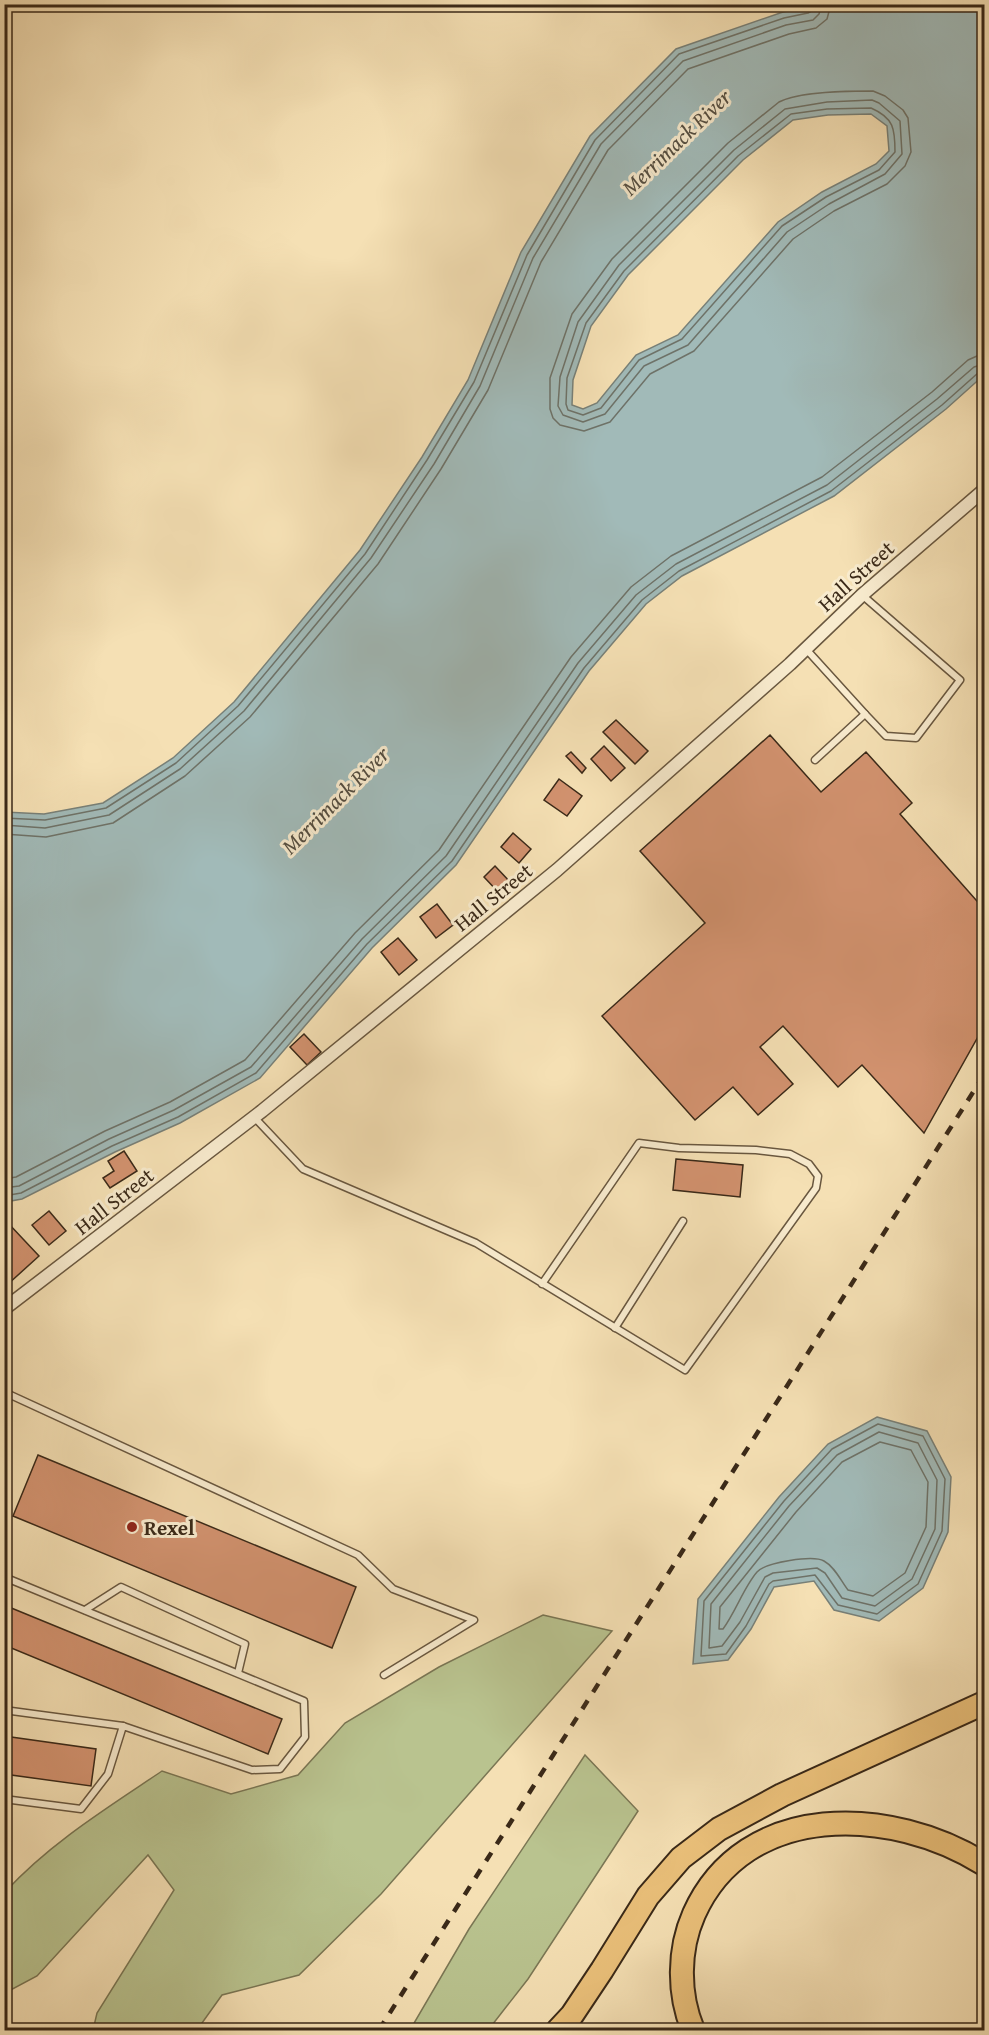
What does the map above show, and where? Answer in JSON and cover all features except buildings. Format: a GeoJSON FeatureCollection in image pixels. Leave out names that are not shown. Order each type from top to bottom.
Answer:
{"type":"FeatureCollection","features":[{"type":"Feature","properties":{"kind":"highway"},"geometry":{"type":"LineString","coordinates":[[558,2031],[584,1997],[648,1896],[681,1858],[719,1829],[782,1795],[984,1703]]}},
{"type":"Feature","properties":{"kind":"highway"},"geometry":{"type":"LineString","coordinates":[[693,2031],[682,1983],[687,1931],[698,1906],[710,1887],[731,1863],[754,1845],[798,1827],[844,1824],[875,1826],[933,1839],[964,1852],[984,1864]]}},
{"type":"Feature","properties":{"kind":"street","name":"Hall Street"},"geometry":{"type":"LineString","coordinates":[[4,1310],[254,1117],[557,870],[806,648],[862,595],[984,490]]}},
{"type":"Feature","properties":{"kind":"lane"},"geometry":{"type":"LineString","coordinates":[[806,648],[886,736],[915,738],[960,680],[862,595]]}},
{"type":"Feature","properties":{"kind":"lane"},"geometry":{"type":"LineString","coordinates":[[815,760],[865,714]]}},
{"type":"Feature","properties":{"kind":"lane"},"geometry":{"type":"LineString","coordinates":[[254,1117],[303,1169],[476,1243],[542,1284],[685,1370],[816,1188],[818,1176],[809,1164],[790,1154],[756,1149],[679,1148],[639,1143],[542,1284]]}},
{"type":"Feature","properties":{"kind":"lane"},"geometry":{"type":"LineString","coordinates":[[615,1328],[683,1221]]}},
{"type":"Feature","properties":{"kind":"lane"},"geometry":{"type":"LineString","coordinates":[[4,1392],[358,1555],[393,1589],[474,1620],[384,1676]]}},
{"type":"Feature","properties":{"kind":"lane"},"geometry":{"type":"LineString","coordinates":[[4,1577],[304,1701],[305,1737],[279,1769],[252,1770],[123,1726],[4,1710]]}},
{"type":"Feature","properties":{"kind":"lane"},"geometry":{"type":"LineString","coordinates":[[85,1610],[121,1587],[244,1644],[238,1673]]}},
{"type":"Feature","properties":{"kind":"lane"},"geometry":{"type":"LineString","coordinates":[[4,1799],[81,1809],[108,1774],[123,1726]]}},
{"type":"Feature","properties":{"kind":"green space"},"geometry":{"type":"Polygon","coordinates":[[[543,1615],[612,1631],[381,1894],[299,1975],[222,1995],[197,2030],[93,2030],[97,2013],[174,1890],[148,1855],[37,1976],[5,1993],[5,1892],[22,1874],[60,1842],[100,1813],[162,1771],[231,1794],[298,1775],[345,1723],[439,1667],[543,1615]]]}},
{"type":"Feature","properties":{"kind":"green space"},"geometry":{"type":"Polygon","coordinates":[[[585,1755],[638,1811],[528,1979],[489,2029],[410,2030],[469,1929],[585,1755]]]}},
{"type":"Feature","properties":{"kind":"water","name":"Merrimack River"},"geometry":{"type":"Polygon","coordinates":[[[824,4],[984,5],[984,375],[946,409],[834,496],[682,576],[646,604],[589,671],[456,865],[372,948],[260,1078],[180,1123],[115,1152],[22,1199],[5,1202],[5,812],[44,814],[103,803],[173,758],[234,702],[360,550],[422,457],[468,380],[521,252],[590,136],[676,49],[783,12],[824,4]],[[871,114],[828,115],[793,120],[743,160],[628,275],[591,326],[573,380],[572,405],[583,409],[597,403],[636,355],[678,335],[778,222],[822,192],[876,164],[889,151],[887,126],[871,114]]]}},
{"type":"Feature","properties":{"kind":"water"},"geometry":{"type":"Polygon","coordinates":[[[877,1417],[927,1431],[951,1477],[948,1532],[923,1588],[879,1621],[834,1610],[814,1581],[774,1587],[751,1629],[728,1660],[693,1664],[698,1599],[779,1497],[828,1444],[877,1417]]]}},
{"type":"Feature","properties":{"kind":"railway"},"geometry":{"type":"LineString","coordinates":[[379,2030],[984,1075]]}},
{"type":"Feature","properties":{"kind":"place","name":"Rexel"},"geometry":{"type":"Point","coordinates":[132,1527]}}]}
